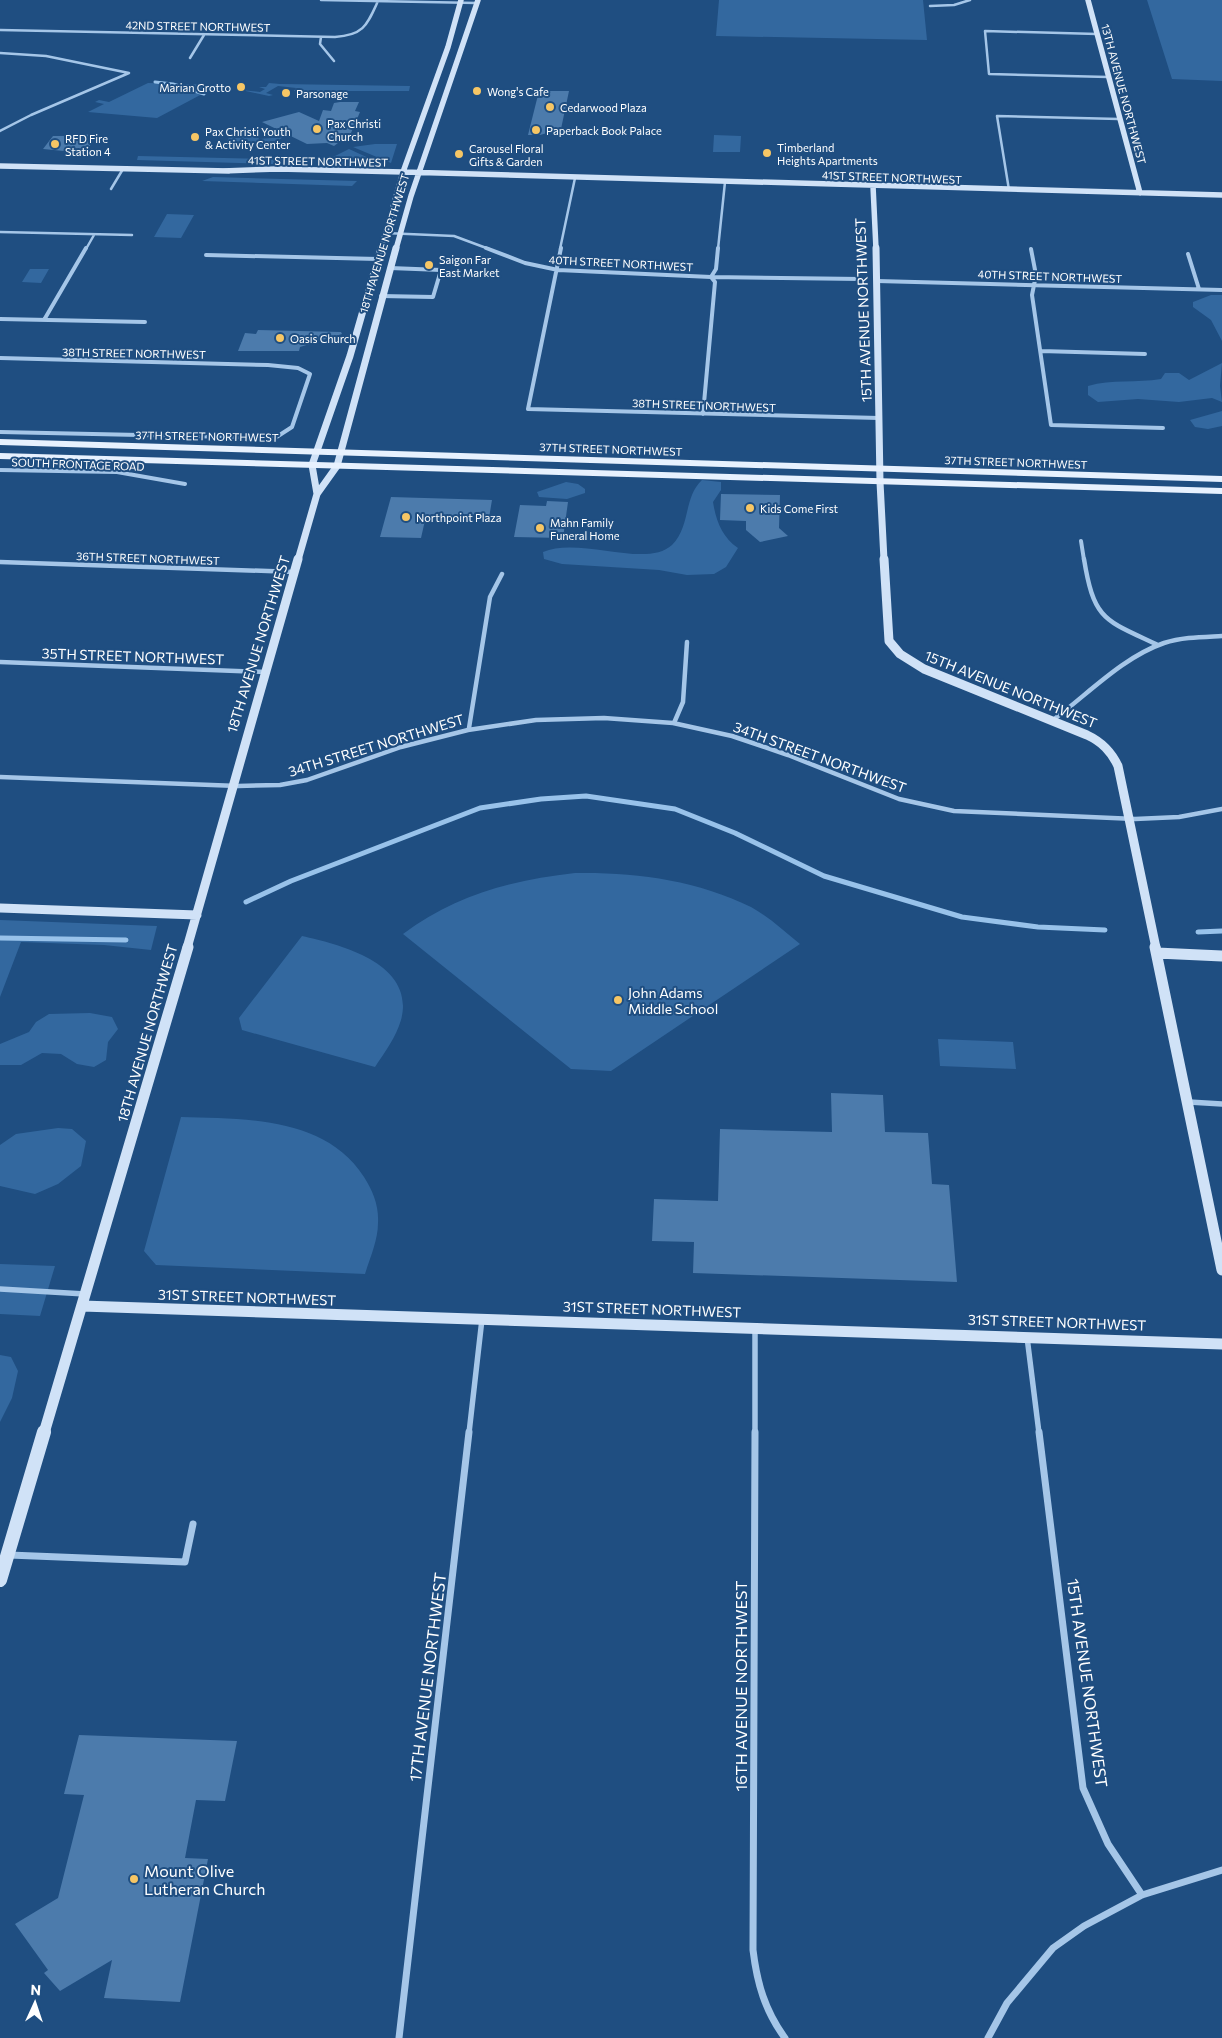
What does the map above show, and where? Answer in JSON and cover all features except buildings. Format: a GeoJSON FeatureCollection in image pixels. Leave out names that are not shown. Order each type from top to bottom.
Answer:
{"type":"FeatureCollection","features":[{"type":"Feature","properties":{"kind":"main road","name":"13TH AVENUE NORTHWEST"},"geometry":{"type":"LineString","coordinates":[[1088,0],[1140,193]]}},
{"type":"Feature","properties":{"kind":"main road","name":"18TH AVENUE NORTHWEST"},"geometry":{"type":"LineString","coordinates":[[317,494],[312,465],[350,356],[403,174],[448,47],[461,2]]}},
{"type":"Feature","properties":{"kind":"main road","name":"18TH AVENUE NORTHWEST"},"geometry":{"type":"LineString","coordinates":[[0,1580],[197,916],[232,786],[296,572],[317,494],[336,466],[342,451],[400,233],[477,2]]}},
{"type":"Feature","properties":{"kind":"main road","name":"41ST STREET NORTHWEST"},"geometry":{"type":"LineString","coordinates":[[0,166],[403,174],[512,180],[575,178],[1222,195]]}},
{"type":"Feature","properties":{"kind":"main road","name":"15TH AVENUE NORTHWEST"},"geometry":{"type":"LineString","coordinates":[[872,186],[877,281],[880,482],[888,634],[892,646],[909,661],[924,669],[1096,739],[1114,755],[1118,766],[1189,1102],[1222,1270]]}},
{"type":"Feature","properties":{"kind":"main road","name":"37TH STREET NORTHWEST"},"geometry":{"type":"LineString","coordinates":[[0,442],[317,450],[1222,479]]}},
{"type":"Feature","properties":{"kind":"main road","name":"37TH STREET NORTHWEST"},"geometry":{"type":"LineString","coordinates":[[0,456],[1222,491]]}},
{"type":"Feature","properties":{"kind":"main road"},"geometry":{"type":"LineString","coordinates":[[0,908],[197,916]]}},
{"type":"Feature","properties":{"kind":"main road"},"geometry":{"type":"LineString","coordinates":[[1156,953],[1222,956]]}},
{"type":"Feature","properties":{"kind":"main road","name":"31ST STREET NORTHWEST"},"geometry":{"type":"LineString","coordinates":[[82,1306],[1222,1344]]}},
{"type":"Feature","properties":{"kind":"street"},"geometry":{"type":"LineString","coordinates":[[321,0],[477,2]]}},
{"type":"Feature","properties":{"kind":"street"},"geometry":{"type":"LineString","coordinates":[[930,6],[954,5],[970,0]]}},
{"type":"Feature","properties":{"kind":"street","name":"42ND STREET NORTHWEST"},"geometry":{"type":"LineString","coordinates":[[0,30],[348,36],[365,28],[378,1]]}},
{"type":"Feature","properties":{"kind":"street"},"geometry":{"type":"LineString","coordinates":[[1097,34],[985,31],[989,74],[1108,76]]}},
{"type":"Feature","properties":{"kind":"street"},"geometry":{"type":"LineString","coordinates":[[190,58],[204,35]]}},
{"type":"Feature","properties":{"kind":"street"},"geometry":{"type":"LineString","coordinates":[[321,37],[320,44],[334,61]]}},
{"type":"Feature","properties":{"kind":"street"},"geometry":{"type":"LineString","coordinates":[[0,53],[46,56],[129,73],[31,114],[0,131]]}},
{"type":"Feature","properties":{"kind":"street"},"geometry":{"type":"LineString","coordinates":[[1009,190],[997,116],[1120,119]]}},
{"type":"Feature","properties":{"kind":"street"},"geometry":{"type":"LineString","coordinates":[[111,189],[123,169]]}},
{"type":"Feature","properties":{"kind":"street"},"geometry":{"type":"LineString","coordinates":[[558,270],[575,178]]}},
{"type":"Feature","properties":{"kind":"street"},"geometry":{"type":"LineString","coordinates":[[702,414],[715,282],[711,277],[716,269],[725,182]]}},
{"type":"Feature","properties":{"kind":"street"},"geometry":{"type":"LineString","coordinates":[[0,232],[132,236]]}},
{"type":"Feature","properties":{"kind":"street","name":"40TH STREET NORTHWEST"},"geometry":{"type":"LineString","coordinates":[[386,233],[454,236],[482,245],[525,263],[558,270],[711,277],[861,279]]}},
{"type":"Feature","properties":{"kind":"street"},"geometry":{"type":"LineString","coordinates":[[44,320],[94,234]]}},
{"type":"Feature","properties":{"kind":"street"},"geometry":{"type":"LineString","coordinates":[[1031,248],[1036,275],[1032,296],[1051,425],[1163,428]]}},
{"type":"Feature","properties":{"kind":"street"},"geometry":{"type":"LineString","coordinates":[[1188,254],[1199,289]]}},
{"type":"Feature","properties":{"kind":"street"},"geometry":{"type":"LineString","coordinates":[[206,255],[378,259]]}},
{"type":"Feature","properties":{"kind":"street"},"geometry":{"type":"LineString","coordinates":[[382,296],[433,297],[441,270],[390,268]]}},
{"type":"Feature","properties":{"kind":"street","name":"38TH STREET NORTHWEST"},"geometry":{"type":"LineString","coordinates":[[558,270],[528,409],[880,418]]}},
{"type":"Feature","properties":{"kind":"street","name":"40TH STREET NORTHWEST"},"geometry":{"type":"LineString","coordinates":[[877,281],[1222,290]]}},
{"type":"Feature","properties":{"kind":"street"},"geometry":{"type":"LineString","coordinates":[[0,318],[145,322]]}},
{"type":"Feature","properties":{"kind":"street"},"geometry":{"type":"LineString","coordinates":[[1041,351],[1145,354]]}},
{"type":"Feature","properties":{"kind":"street","name":"38TH STREET NORTHWEST"},"geometry":{"type":"LineString","coordinates":[[0,358],[268,365],[304,369],[310,374],[290,429],[275,438],[0,432]]}},
{"type":"Feature","properties":{"kind":"street","name":"SOUTH FRONTAGE ROAD"},"geometry":{"type":"LineString","coordinates":[[0,470],[142,475],[162,477],[185,484]]}},
{"type":"Feature","properties":{"kind":"street"},"geometry":{"type":"LineString","coordinates":[[1081,541],[1094,603],[1099,613],[1109,622],[1158,645]]}},
{"type":"Feature","properties":{"kind":"street","name":"36TH STREET NORTHWEST"},"geometry":{"type":"LineString","coordinates":[[0,562],[296,572]]}},
{"type":"Feature","properties":{"kind":"street"},"geometry":{"type":"LineString","coordinates":[[469,728],[490,597],[502,574]]}},
{"type":"Feature","properties":{"kind":"street"},"geometry":{"type":"LineString","coordinates":[[1053,720],[1131,661],[1158,645],[1198,637],[1222,636]]}},
{"type":"Feature","properties":{"kind":"street"},"geometry":{"type":"LineString","coordinates":[[674,723],[684,702],[687,642]]}},
{"type":"Feature","properties":{"kind":"street","name":"35TH STREET NORTHWEST"},"geometry":{"type":"LineString","coordinates":[[0,662],[265,672]]}},
{"type":"Feature","properties":{"kind":"street","name":"34TH STREET NORTHWEST"},"geometry":{"type":"LineString","coordinates":[[0,777],[232,786],[296,783],[402,746],[469,728],[570,718],[674,723],[755,743],[902,800],[924,806],[971,813],[1128,818],[1181,817],[1222,809]]}},
{"type":"Feature","properties":{"kind":"street"},"geometry":{"type":"LineString","coordinates":[[1189,1102],[1222,1104]]}},
{"type":"Feature","properties":{"kind":"street"},"geometry":{"type":"LineString","coordinates":[[0,1289],[85,1294]]}},
{"type":"Feature","properties":{"kind":"street","name":"17TH AVENUE NORTHWEST"},"geometry":{"type":"LineString","coordinates":[[399,2038],[482,1319]]}},
{"type":"Feature","properties":{"kind":"street","name":"16TH AVENUE NORTHWEST"},"geometry":{"type":"LineString","coordinates":[[755,1327],[753,1950],[756,1983],[766,2007],[785,2038]]}},
{"type":"Feature","properties":{"kind":"street","name":"15TH AVENUE NORTHWEST"},"geometry":{"type":"LineString","coordinates":[[1027,1336],[1084,1788],[1094,1820],[1116,1859],[1142,1895]]}},
{"type":"Feature","properties":{"kind":"street"},"geometry":{"type":"LineString","coordinates":[[8,1555],[185,1562],[194,1524]]}},
{"type":"Feature","properties":{"kind":"street"},"geometry":{"type":"LineString","coordinates":[[988,2038],[1007,2004],[1053,1948],[1084,1926],[1142,1895],[1222,1870]]}},
{"type":"Feature","properties":{"kind":"shaded area"},"geometry":{"type":"Polygon","coordinates":[[[719,0],[923,0],[927,40],[716,36],[719,0]]]}},
{"type":"Feature","properties":{"kind":"shaded area"},"geometry":{"type":"Polygon","coordinates":[[[1147,0],[1222,0],[1222,81],[1172,79],[1147,0]]]}},
{"type":"Feature","properties":{"kind":"shaded area"},"geometry":{"type":"Polygon","coordinates":[[[148,83],[219,85],[157,118],[88,112],[104,104],[95,102],[99,100],[109,102],[148,83]]]}},
{"type":"Feature","properties":{"kind":"shaded area"},"geometry":{"type":"Polygon","coordinates":[[[269,83],[410,86],[409,91],[294,91],[296,88],[278,86],[266,93],[273,95],[269,96],[241,90],[260,92],[265,89],[259,87],[266,87],[269,83]]]}},
{"type":"Feature","properties":{"kind":"shaded area"},"geometry":{"type":"Polygon","coordinates":[[[232,132],[258,137],[259,139],[283,137],[271,146],[225,145],[232,132]]]}},
{"type":"Feature","properties":{"kind":"shaded area"},"geometry":{"type":"Polygon","coordinates":[[[714,135],[741,136],[740,152],[713,152],[714,135]]]}},
{"type":"Feature","properties":{"kind":"shaded area"},"geometry":{"type":"Polygon","coordinates":[[[397,144],[391,163],[353,147],[397,144]]]}},
{"type":"Feature","properties":{"kind":"shaded area"},"geometry":{"type":"Polygon","coordinates":[[[349,149],[386,166],[327,166],[333,157],[349,149]]]}},
{"type":"Feature","properties":{"kind":"shaded area"},"geometry":{"type":"Polygon","coordinates":[[[138,156],[313,160],[309,165],[137,160],[138,156]]]}},
{"type":"Feature","properties":{"kind":"shaded area"},"geometry":{"type":"Polygon","coordinates":[[[213,177],[357,181],[352,186],[202,181],[213,177]]]}},
{"type":"Feature","properties":{"kind":"shaded area"},"geometry":{"type":"Polygon","coordinates":[[[167,214],[194,215],[181,238],[154,237],[167,214]]]}},
{"type":"Feature","properties":{"kind":"shaded area"},"geometry":{"type":"Polygon","coordinates":[[[30,269],[49,269],[41,283],[22,282],[30,269]]]}},
{"type":"Feature","properties":{"kind":"shaded area"},"geometry":{"type":"Polygon","coordinates":[[[1211,295],[1222,295],[1222,341],[1211,320],[1193,307],[1193,302],[1211,295]]]}},
{"type":"Feature","properties":{"kind":"shaded area"},"geometry":{"type":"Polygon","coordinates":[[[1222,363],[1220,386],[1222,402],[1212,398],[1179,402],[1138,399],[1098,402],[1088,395],[1088,386],[1161,379],[1165,373],[1179,373],[1189,380],[1222,363]]]}},
{"type":"Feature","properties":{"kind":"shaded area"},"geometry":{"type":"Polygon","coordinates":[[[1222,411],[1222,426],[1208,429],[1195,427],[1190,420],[1222,411]]]}},
{"type":"Feature","properties":{"kind":"shaded area"},"geometry":{"type":"Polygon","coordinates":[[[702,480],[721,482],[721,490],[713,502],[716,516],[724,534],[738,548],[726,567],[714,574],[687,575],[659,570],[562,564],[544,559],[543,552],[558,548],[593,549],[629,554],[660,552],[672,545],[678,537],[692,495],[702,480]]]}},
{"type":"Feature","properties":{"kind":"shaded area"},"geometry":{"type":"Polygon","coordinates":[[[566,482],[578,484],[585,489],[585,493],[567,499],[539,497],[537,492],[566,482]]]}},
{"type":"Feature","properties":{"kind":"shaded area"},"geometry":{"type":"Polygon","coordinates":[[[575,873],[643,876],[709,890],[751,907],[800,944],[611,1071],[571,1069],[403,934],[443,909],[485,891],[529,880],[575,873]]]}},
{"type":"Feature","properties":{"kind":"shaded area"},"geometry":{"type":"Polygon","coordinates":[[[0,920],[157,926],[151,950],[104,945],[21,942],[0,997],[0,920]]]}},
{"type":"Feature","properties":{"kind":"shaded area"},"geometry":{"type":"Polygon","coordinates":[[[302,936],[336,945],[372,960],[387,971],[397,985],[403,1001],[401,1020],[393,1038],[375,1067],[242,1030],[239,1018],[302,936]]]}},
{"type":"Feature","properties":{"kind":"shaded area"},"geometry":{"type":"Polygon","coordinates":[[[90,1013],[112,1017],[118,1029],[108,1042],[106,1060],[94,1067],[77,1064],[61,1054],[42,1053],[21,1065],[0,1065],[0,1044],[29,1032],[36,1022],[49,1014],[90,1013]]]}},
{"type":"Feature","properties":{"kind":"shaded area"},"geometry":{"type":"Polygon","coordinates":[[[938,1039],[1013,1042],[1016,1069],[940,1066],[938,1039]]]}},
{"type":"Feature","properties":{"kind":"shaded area"},"geometry":{"type":"Polygon","coordinates":[[[181,1117],[231,1119],[282,1125],[306,1132],[328,1142],[348,1157],[367,1182],[373,1193],[378,1211],[377,1236],[365,1274],[156,1265],[144,1251],[181,1117]]]}},
{"type":"Feature","properties":{"kind":"shaded area"},"geometry":{"type":"Polygon","coordinates":[[[58,1128],[72,1129],[86,1141],[81,1166],[58,1184],[35,1194],[0,1186],[0,1145],[16,1134],[58,1128]]]}},
{"type":"Feature","properties":{"kind":"shaded area"},"geometry":{"type":"Polygon","coordinates":[[[0,1264],[55,1266],[40,1316],[0,1314],[0,1264]]]}},
{"type":"Feature","properties":{"kind":"shaded area"},"geometry":{"type":"Polygon","coordinates":[[[0,1355],[11,1357],[18,1371],[12,1398],[0,1422],[0,1355]]]}},
{"type":"Feature","properties":{"kind":"waterway"},"geometry":{"type":"LineString","coordinates":[[155,82],[173,84],[204,94]]}},
{"type":"Feature","properties":{"kind":"waterway"},"geometry":{"type":"LineString","coordinates":[[246,902],[291,881],[480,808],[541,799],[586,796],[675,809],[735,833],[824,876],[962,917],[1038,927],[1105,930]]}},
{"type":"Feature","properties":{"kind":"waterway"},"geometry":{"type":"LineString","coordinates":[[1198,932],[1222,931]]}},
{"type":"Feature","properties":{"kind":"waterway"},"geometry":{"type":"LineString","coordinates":[[0,938],[126,940]]}},
{"type":"Feature","properties":{"kind":"place","name":"Marian Grotto"},"geometry":{"type":"Point","coordinates":[241,87]}},
{"type":"Feature","properties":{"kind":"place","name":"Wong's Cafe"},"geometry":{"type":"Point","coordinates":[477,91]}},
{"type":"Feature","properties":{"kind":"place","name":"Parsonage"},"geometry":{"type":"Point","coordinates":[286,93]}},
{"type":"Feature","properties":{"kind":"place","name":"Cedarwood Plaza"},"geometry":{"type":"Point","coordinates":[550,107]}},
{"type":"Feature","properties":{"kind":"place","name":"Pax Christi Church"},"geometry":{"type":"Point","coordinates":[317,129]}},
{"type":"Feature","properties":{"kind":"place","name":"Paperback Book Palace"},"geometry":{"type":"Point","coordinates":[536,130]}},
{"type":"Feature","properties":{"kind":"place","name":"Pax Christi Youth & Activity Center"},"geometry":{"type":"Point","coordinates":[195,137]}},
{"type":"Feature","properties":{"kind":"place","name":"RFD Fire Station 4"},"geometry":{"type":"Point","coordinates":[55,144]}},
{"type":"Feature","properties":{"kind":"place","name":"Timberland Heights Apartments"},"geometry":{"type":"Point","coordinates":[767,153]}},
{"type":"Feature","properties":{"kind":"place","name":"Carousel Floral Gifts & Garden"},"geometry":{"type":"Point","coordinates":[459,154]}},
{"type":"Feature","properties":{"kind":"place","name":"Saigon Far East Market"},"geometry":{"type":"Point","coordinates":[429,265]}},
{"type":"Feature","properties":{"kind":"place","name":"Oasis Church"},"geometry":{"type":"Point","coordinates":[280,338]}},
{"type":"Feature","properties":{"kind":"place","name":"Kids Come First"},"geometry":{"type":"Point","coordinates":[750,508]}},
{"type":"Feature","properties":{"kind":"place","name":"Northpoint Plaza"},"geometry":{"type":"Point","coordinates":[406,517]}},
{"type":"Feature","properties":{"kind":"place","name":"Mahn Family Funeral Home"},"geometry":{"type":"Point","coordinates":[540,528]}},
{"type":"Feature","properties":{"kind":"place","name":"John Adams Middle School"},"geometry":{"type":"Point","coordinates":[618,1000]}},
{"type":"Feature","properties":{"kind":"place","name":"Mount Olive Lutheran Church"},"geometry":{"type":"Point","coordinates":[134,1879]}}]}
